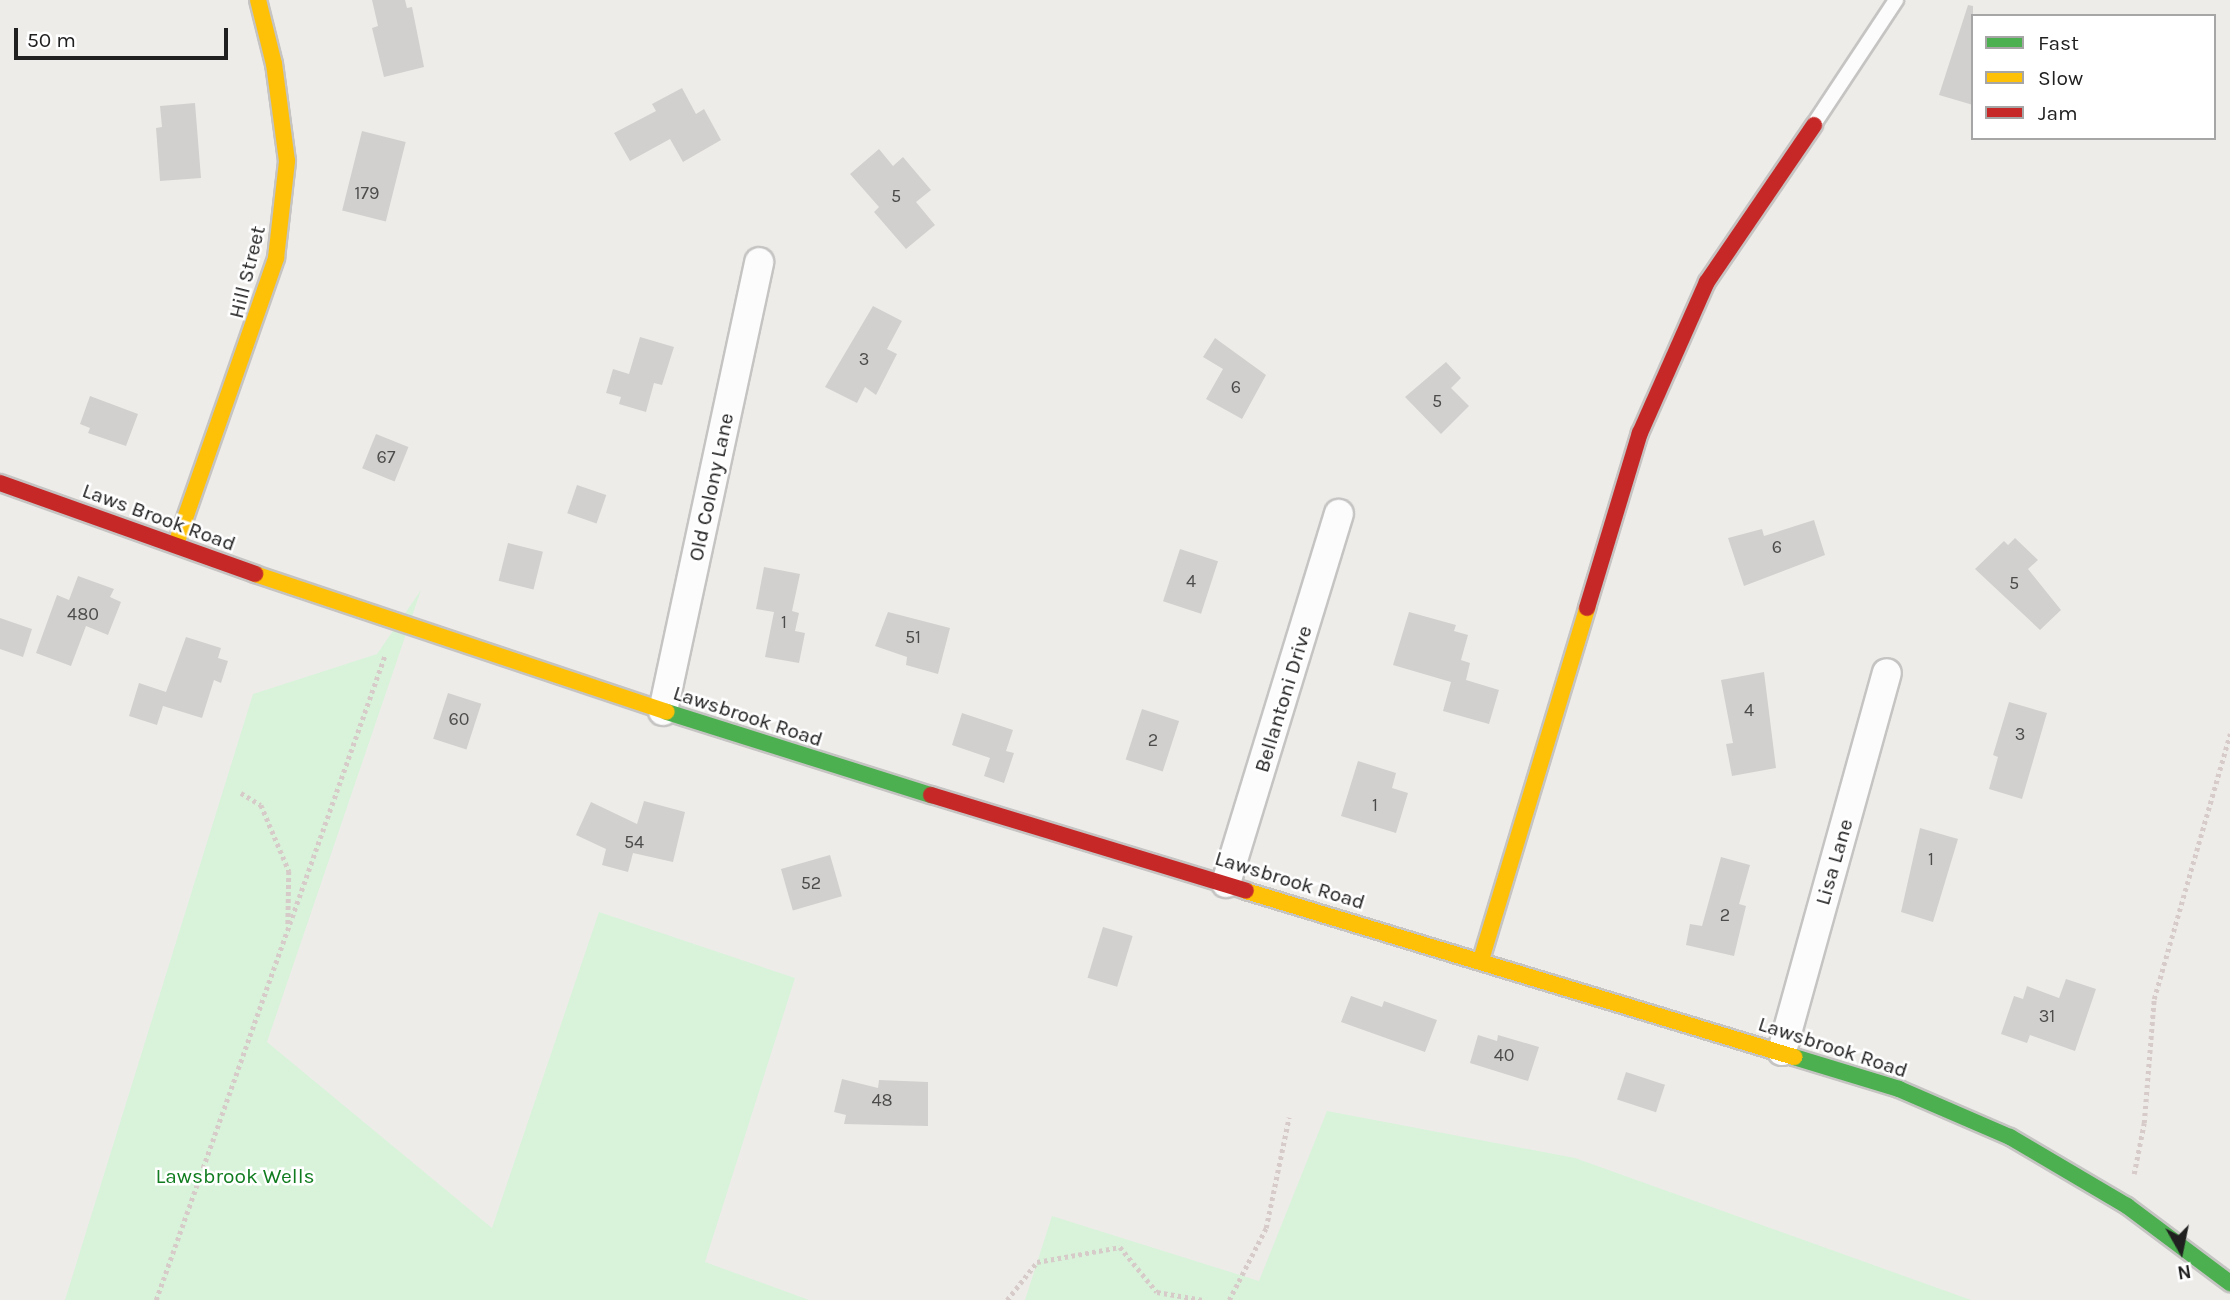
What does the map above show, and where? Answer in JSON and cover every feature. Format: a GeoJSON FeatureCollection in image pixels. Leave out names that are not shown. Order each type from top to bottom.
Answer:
{"type":"FeatureCollection","features":[{"type":"Feature","properties":{"kind":"street","name":"Hill Street"},"geometry":{"type":"LineString","coordinates":[[176,544],[276,258],[287,162],[274,64],[258,0]]}},
{"type":"Feature","properties":{"kind":"street"},"geometry":{"type":"LineString","coordinates":[[1481,960],[1640,433],[1707,282],[1814,125]]}},
{"type":"Feature","properties":{"kind":"street","name":"Old Colony Lane"},"geometry":{"type":"LineString","coordinates":[[663,711],[759,262]]}},
{"type":"Feature","properties":{"kind":"street","name":"Laws Brook Road"},"geometry":{"type":"LineString","coordinates":[[0,483],[303,591]]}},
{"type":"Feature","properties":{"kind":"street","name":"Bellantoni Drive"},"geometry":{"type":"LineString","coordinates":[[1226,883],[1339,514]]}},
{"type":"Feature","properties":{"kind":"street","name":"Lawsbrook Road"},"geometry":{"type":"LineString","coordinates":[[303,591],[397,625],[663,711],[1782,1051],[1899,1089],[2010,1137],[2127,1206],[2230,1283]]}},
{"type":"Feature","properties":{"kind":"street","name":"Lisa Lane"},"geometry":{"type":"LineString","coordinates":[[1782,1051],[1887,673]]}},
{"type":"Feature","properties":{"kind":"lane"},"geometry":{"type":"LineString","coordinates":[[1814,125],[1896,0]]}},
{"type":"Feature","properties":{"kind":"path"},"geometry":{"type":"LineString","coordinates":[[156,1300],[397,625]]}},
{"type":"Feature","properties":{"kind":"path"},"geometry":{"type":"LineString","coordinates":[[2127,1206],[2144,1123],[2154,999],[2230,734]]}},
{"type":"Feature","properties":{"kind":"path"},"geometry":{"type":"LineString","coordinates":[[241,793],[261,805],[289,871],[288,932]]}},
{"type":"Feature","properties":{"kind":"path"},"geometry":{"type":"LineString","coordinates":[[1229,1300],[1266,1228],[1289,1117]]}},
{"type":"Feature","properties":{"kind":"path"},"geometry":{"type":"LineString","coordinates":[[1007,1300],[1037,1262],[1120,1247],[1157,1292],[1203,1300]]}},
{"type":"Feature","properties":{"kind":"green space","name":"Lawsbrook Wells"},"geometry":{"type":"Polygon","coordinates":[[[421,590],[267,1042],[492,1228],[599,912],[795,978],[705,1262],[809,1300],[65,1300],[253,694],[377,654],[421,590]]]}},
{"type":"Feature","properties":{"kind":"green space"},"geometry":{"type":"Polygon","coordinates":[[[1327,1111],[1575,1158],[1971,1300],[1025,1300],[1052,1216],[1259,1281],[1327,1111]]]}},
{"type":"Feature","properties":{"kind":"building"},"geometry":{"type":"Polygon","coordinates":[[[372,0],[405,0],[407,8],[412,7],[424,67],[384,77],[372,28],[378,26],[372,0]]]}},
{"type":"Feature","properties":{"kind":"building"},"geometry":{"type":"Polygon","coordinates":[[[1968,5],[1973,6],[1971,104],[1939,95],[1968,5]]]}},
{"type":"Feature","properties":{"kind":"building"},"geometry":{"type":"Polygon","coordinates":[[[682,88],[696,114],[704,109],[721,140],[683,162],[670,139],[630,161],[614,133],[656,111],[652,104],[682,88]]]}},
{"type":"Feature","properties":{"kind":"building"},"geometry":{"type":"Polygon","coordinates":[[[195,103],[201,178],[160,181],[156,128],[162,127],[160,106],[195,103]]]}},
{"type":"Feature","properties":{"kind":"building"},"geometry":{"type":"Polygon","coordinates":[[[362,131],[406,142],[386,221],[342,211],[362,131]]]}},
{"type":"Feature","properties":{"kind":"building"},"geometry":{"type":"Polygon","coordinates":[[[879,149],[893,166],[903,157],[931,190],[916,202],[935,225],[906,249],[874,212],[879,207],[850,174],[879,149]]]}},
{"type":"Feature","properties":{"kind":"building"},"geometry":{"type":"Polygon","coordinates":[[[873,306],[902,321],[887,349],[897,354],[876,395],[865,387],[857,403],[825,387],[873,306]]]}},
{"type":"Feature","properties":{"kind":"building"},"geometry":{"type":"Polygon","coordinates":[[[640,337],[674,347],[662,385],[654,383],[646,412],[619,404],[621,397],[606,393],[613,369],[629,374],[640,337]]]}},
{"type":"Feature","properties":{"kind":"building"},"geometry":{"type":"Polygon","coordinates":[[[1215,338],[1266,375],[1242,419],[1206,399],[1223,369],[1203,357],[1215,338]]]}},
{"type":"Feature","properties":{"kind":"building"},"geometry":{"type":"Polygon","coordinates":[[[1446,362],[1461,378],[1451,388],[1469,406],[1441,434],[1405,397],[1446,362]]]}},
{"type":"Feature","properties":{"kind":"building"},"geometry":{"type":"Polygon","coordinates":[[[90,396],[138,414],[126,446],[88,433],[90,428],[80,424],[90,396]]]}},
{"type":"Feature","properties":{"kind":"building"},"geometry":{"type":"Polygon","coordinates":[[[376,434],[408,447],[395,481],[362,468],[376,434]]]}},
{"type":"Feature","properties":{"kind":"building"},"geometry":{"type":"Polygon","coordinates":[[[577,485],[606,495],[597,523],[567,513],[577,485]]]}},
{"type":"Feature","properties":{"kind":"building"},"geometry":{"type":"Polygon","coordinates":[[[1814,520],[1825,555],[1744,586],[1728,538],[1762,529],[1764,536],[1814,520]]]}},
{"type":"Feature","properties":{"kind":"building"},"geometry":{"type":"Polygon","coordinates":[[[2015,538],[2038,560],[2028,569],[2061,610],[2040,630],[1975,569],[2004,541],[2008,545],[2015,538]]]}},
{"type":"Feature","properties":{"kind":"building"},"geometry":{"type":"Polygon","coordinates":[[[508,543],[543,552],[533,590],[499,581],[508,543]]]}},
{"type":"Feature","properties":{"kind":"building"},"geometry":{"type":"Polygon","coordinates":[[[1180,549],[1218,561],[1201,614],[1163,601],[1180,549]]]}},
{"type":"Feature","properties":{"kind":"building"},"geometry":{"type":"Polygon","coordinates":[[[764,567],[800,574],[792,611],[799,613],[795,631],[805,633],[799,663],[765,657],[774,612],[756,609],[764,567]]]}},
{"type":"Feature","properties":{"kind":"building"},"geometry":{"type":"Polygon","coordinates":[[[78,576],[114,589],[110,597],[121,602],[108,635],[86,626],[71,666],[36,653],[57,595],[69,600],[78,576]]]}},
{"type":"Feature","properties":{"kind":"building"},"geometry":{"type":"Polygon","coordinates":[[[888,612],[950,628],[938,674],[906,665],[907,657],[875,646],[888,612]]]}},
{"type":"Feature","properties":{"kind":"building"},"geometry":{"type":"Polygon","coordinates":[[[1409,612],[1456,625],[1454,631],[1468,635],[1461,660],[1470,663],[1466,680],[1499,690],[1489,724],[1443,711],[1451,682],[1393,665],[1409,612]]]}},
{"type":"Feature","properties":{"kind":"building"},"geometry":{"type":"Polygon","coordinates":[[[0,618],[32,629],[23,657],[0,649],[0,618]]]}},
{"type":"Feature","properties":{"kind":"building"},"geometry":{"type":"Polygon","coordinates":[[[186,637],[221,648],[218,658],[228,661],[221,683],[214,680],[202,718],[163,706],[157,725],[129,716],[139,683],[166,692],[186,637]]]}},
{"type":"Feature","properties":{"kind":"building"},"geometry":{"type":"Polygon","coordinates":[[[1764,672],[1776,768],[1732,776],[1726,744],[1733,743],[1721,680],[1764,672]]]}},
{"type":"Feature","properties":{"kind":"building"},"geometry":{"type":"Polygon","coordinates":[[[448,693],[481,704],[466,749],[433,739],[448,693]]]}},
{"type":"Feature","properties":{"kind":"building"},"geometry":{"type":"Polygon","coordinates":[[[2009,702],[2047,713],[2022,799],[1989,789],[1998,757],[1993,755],[2009,702]]]}},
{"type":"Feature","properties":{"kind":"building"},"geometry":{"type":"Polygon","coordinates":[[[1142,709],[1179,721],[1163,771],[1126,759],[1142,709]]]}},
{"type":"Feature","properties":{"kind":"building"},"geometry":{"type":"Polygon","coordinates":[[[962,713],[1013,730],[1006,751],[1014,753],[1004,783],[984,776],[990,758],[952,745],[962,713]]]}},
{"type":"Feature","properties":{"kind":"building"},"geometry":{"type":"Polygon","coordinates":[[[1358,761],[1396,773],[1392,788],[1408,793],[1396,833],[1341,816],[1358,761]]]}},
{"type":"Feature","properties":{"kind":"building"},"geometry":{"type":"Polygon","coordinates":[[[644,801],[685,812],[673,862],[633,853],[628,872],[602,865],[606,849],[576,835],[591,802],[637,824],[644,801]]]}},
{"type":"Feature","properties":{"kind":"building"},"geometry":{"type":"Polygon","coordinates":[[[1920,828],[1958,839],[1933,922],[1901,912],[1920,828]]]}},
{"type":"Feature","properties":{"kind":"building"},"geometry":{"type":"Polygon","coordinates":[[[830,855],[842,896],[793,910],[781,869],[830,855]]]}},
{"type":"Feature","properties":{"kind":"building"},"geometry":{"type":"Polygon","coordinates":[[[1721,857],[1750,865],[1739,904],[1746,906],[1734,956],[1686,945],[1690,924],[1702,926],[1721,857]]]}},
{"type":"Feature","properties":{"kind":"building"},"geometry":{"type":"Polygon","coordinates":[[[1103,927],[1133,936],[1117,987],[1088,978],[1103,927]]]}},
{"type":"Feature","properties":{"kind":"building"},"geometry":{"type":"Polygon","coordinates":[[[2066,979],[2096,989],[2075,1051],[2030,1035],[2027,1043],[2001,1034],[2014,996],[2023,999],[2027,986],[2059,998],[2066,979]]]}},
{"type":"Feature","properties":{"kind":"building"},"geometry":{"type":"Polygon","coordinates":[[[1351,996],[1382,1007],[1384,1001],[1437,1020],[1425,1052],[1341,1022],[1351,996]]]}},
{"type":"Feature","properties":{"kind":"building"},"geometry":{"type":"Polygon","coordinates":[[[1478,1035],[1497,1041],[1498,1035],[1539,1047],[1528,1081],[1470,1063],[1478,1035]]]}},
{"type":"Feature","properties":{"kind":"building"},"geometry":{"type":"Polygon","coordinates":[[[1626,1072],[1665,1085],[1656,1112],[1617,1100],[1626,1072]]]}},
{"type":"Feature","properties":{"kind":"building"},"geometry":{"type":"Polygon","coordinates":[[[842,1079],[878,1088],[879,1080],[928,1082],[928,1126],[844,1124],[846,1115],[834,1112],[842,1079]]]}},
{"type":"Feature","properties":{"kind":"traffic: fast"},"geometry":{"type":"LineString","coordinates":[[667,712],[931,795]]}},
{"type":"Feature","properties":{"kind":"traffic: fast"},"geometry":{"type":"LineString","coordinates":[[1794,1057],[1899,1089],[2010,1137],[2127,1206],[2230,1283]]}},
{"type":"Feature","properties":{"kind":"traffic: slow"},"geometry":{"type":"LineString","coordinates":[[176,544],[276,258],[287,161],[274,64],[258,0]]}},
{"type":"Feature","properties":{"kind":"traffic: slow"},"geometry":{"type":"LineString","coordinates":[[255,574],[667,712]]}},
{"type":"Feature","properties":{"kind":"traffic: slow"},"geometry":{"type":"LineString","coordinates":[[1481,960],[1587,608]]}},
{"type":"Feature","properties":{"kind":"traffic: slow"},"geometry":{"type":"LineString","coordinates":[[1246,891],[1794,1057]]}},
{"type":"Feature","properties":{"kind":"traffic: jam"},"geometry":{"type":"LineString","coordinates":[[1587,608],[1640,433],[1707,282],[1814,125]]}},
{"type":"Feature","properties":{"kind":"traffic: jam"},"geometry":{"type":"LineString","coordinates":[[0,483],[255,574]]}},
{"type":"Feature","properties":{"kind":"traffic: jam"},"geometry":{"type":"LineString","coordinates":[[931,795],[1246,891]]}}]}
